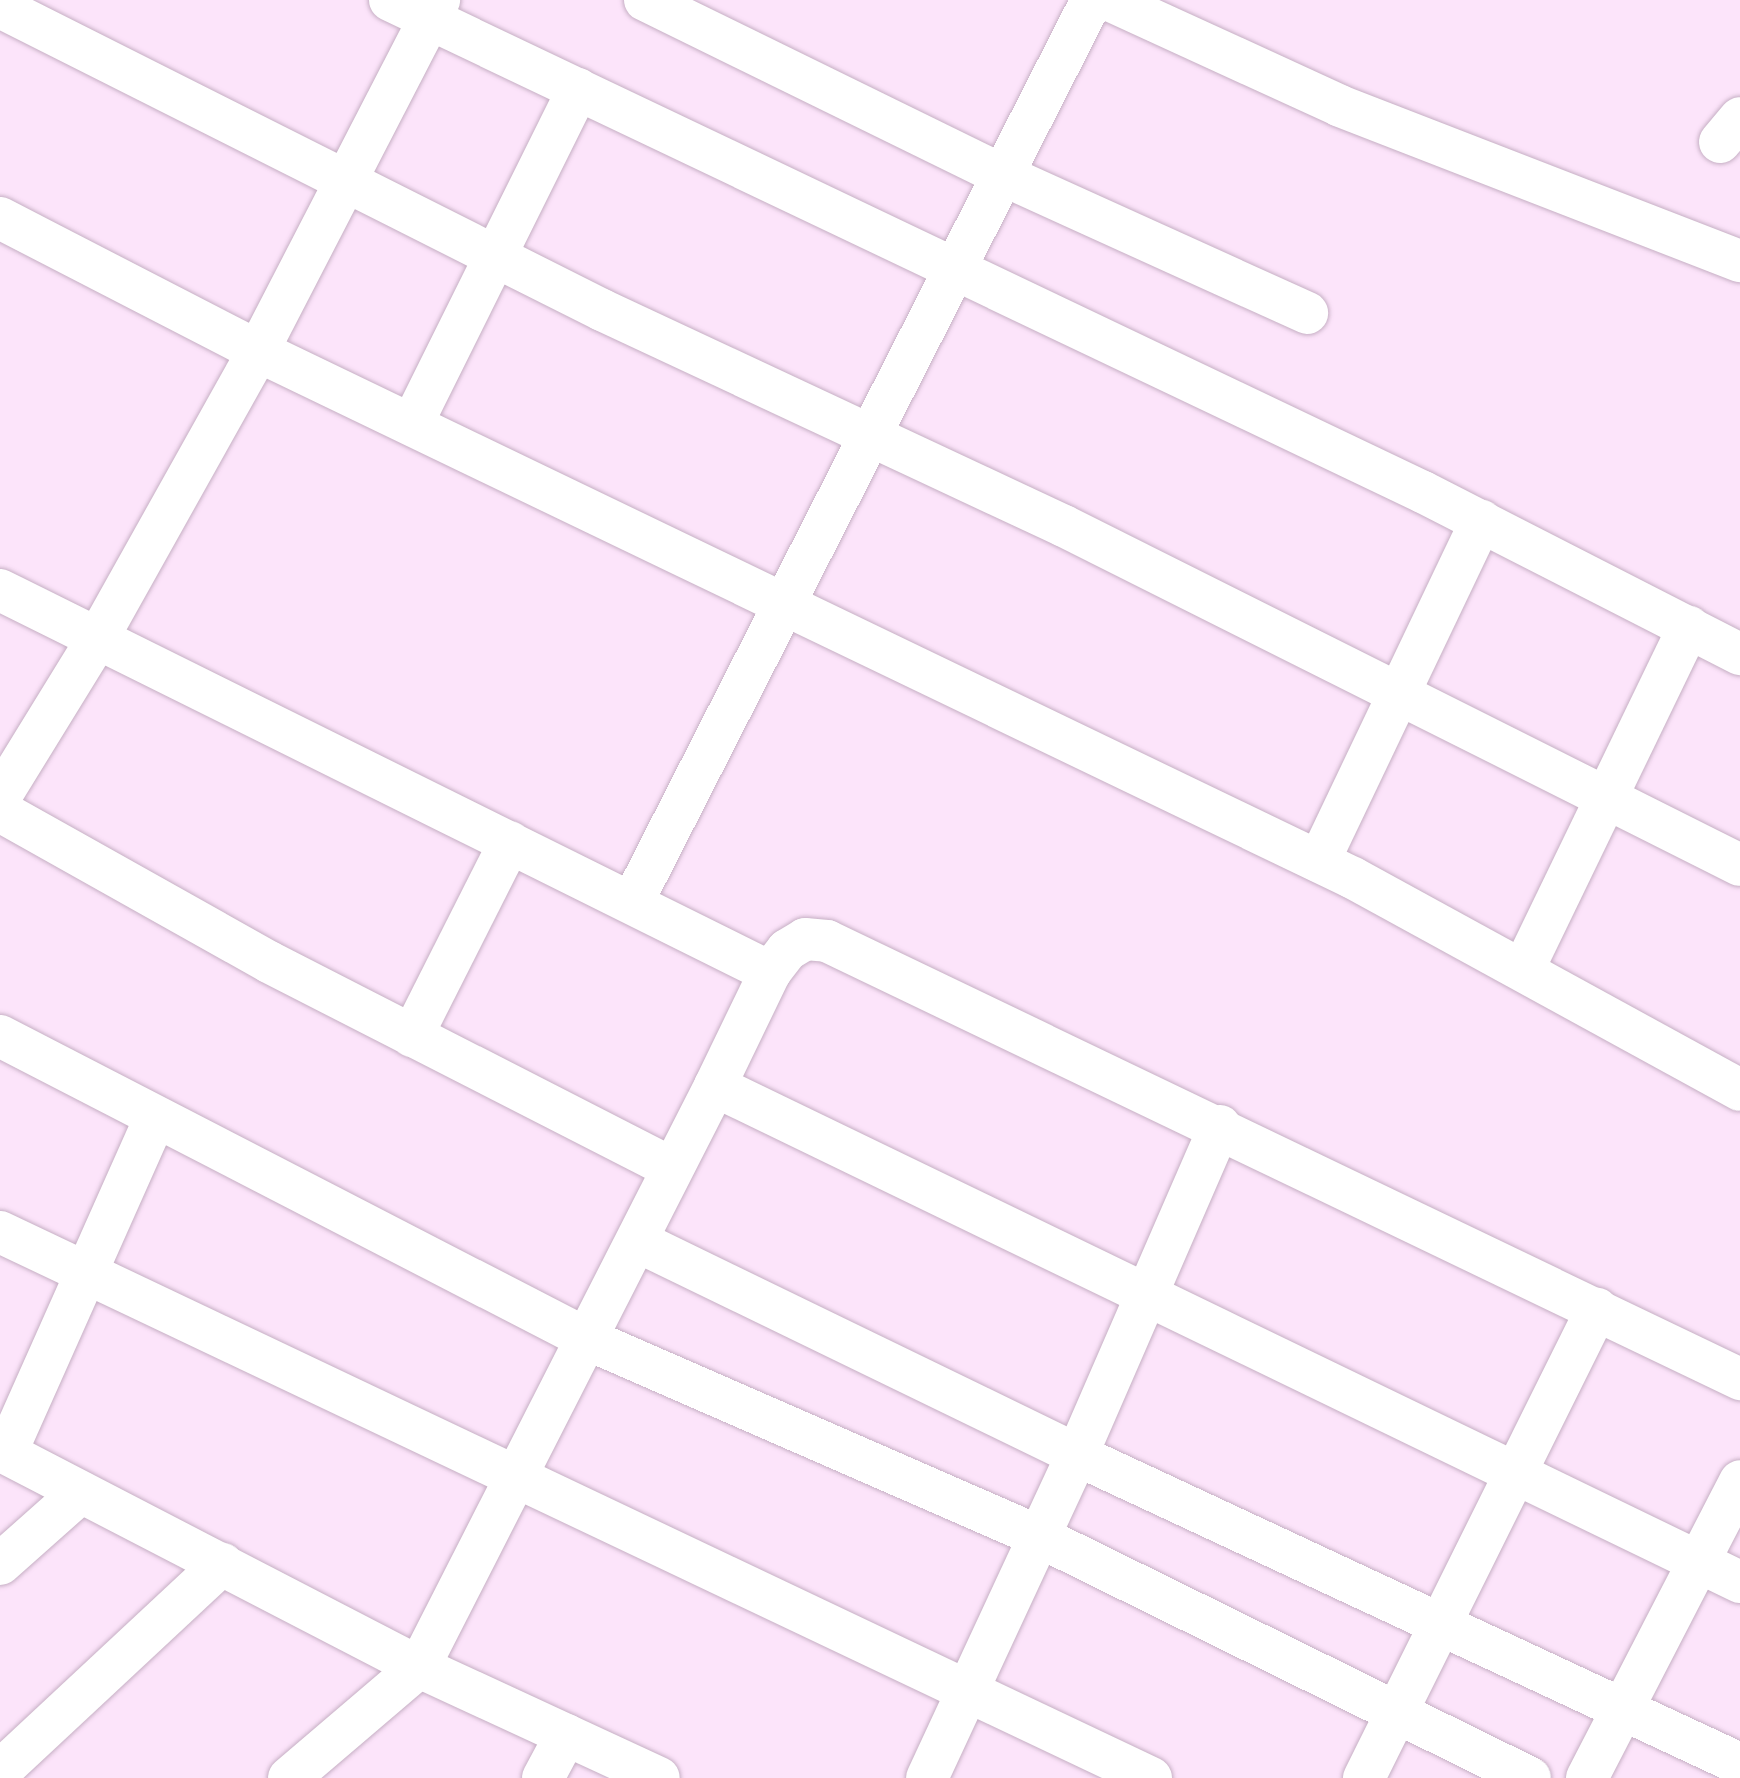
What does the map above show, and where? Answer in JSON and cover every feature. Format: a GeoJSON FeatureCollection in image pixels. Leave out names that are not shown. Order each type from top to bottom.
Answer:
{"type":"FeatureCollection","features":[{"type":"Feature","properties":{"kind":"street"},"geometry":{"type":"LineString","coordinates":[[390,0],[434,9],[578,89],[1481,521],[1740,654]]}},
{"type":"Feature","properties":{"kind":"street"},"geometry":{"type":"LineString","coordinates":[[645,0],[1003,175],[1307,313]]}},
{"type":"Feature","properties":{"kind":"street"},"geometry":{"type":"LineString","coordinates":[[632,903],[1092,0]]}},
{"type":"Feature","properties":{"kind":"street"},"geometry":{"type":"LineString","coordinates":[[1109,0],[1186,16],[1340,106],[1740,261]]}},
{"type":"Feature","properties":{"kind":"street"},"geometry":{"type":"LineString","coordinates":[[0,7],[495,256],[869,437],[1064,526],[1740,865]]}},
{"type":"Feature","properties":{"kind":"street"},"geometry":{"type":"LineString","coordinates":[[0,797],[99,636],[258,351],[434,9]]}},
{"type":"Feature","properties":{"kind":"street"},"geometry":{"type":"LineString","coordinates":[[412,424],[578,89]]}},
{"type":"Feature","properties":{"kind":"street"},"geometry":{"type":"LineString","coordinates":[[0,218],[258,351],[1319,861],[1524,968],[1740,1090]]}},
{"type":"Feature","properties":{"kind":"street"},"geometry":{"type":"LineString","coordinates":[[1319,861],[1481,521]]}},
{"type":"Feature","properties":{"kind":"street"},"geometry":{"type":"LineString","coordinates":[[0,590],[99,636],[770,972]]}},
{"type":"Feature","properties":{"kind":"street"},"geometry":{"type":"LineString","coordinates":[[1524,968],[1604,797],[1689,627]]}},
{"type":"Feature","properties":{"kind":"street"},"geometry":{"type":"LineString","coordinates":[[0,811],[269,962],[671,1168]]}},
{"type":"Feature","properties":{"kind":"street"},"geometry":{"type":"LineString","coordinates":[[412,1036],[510,842]]}},
{"type":"Feature","properties":{"kind":"street"},"geometry":{"type":"LineString","coordinates":[[289,1778],[419,1667],[637,1241],[770,972],[787,950],[805,939],[827,941],[1220,1126],[1740,1379]]}},
{"type":"Feature","properties":{"kind":"street"},"geometry":{"type":"LineString","coordinates":[[0,1036],[587,1339],[1040,1537],[1530,1778]]}},
{"type":"Feature","properties":{"kind":"street"},"geometry":{"type":"LineString","coordinates":[[715,1086],[1740,1582]]}},
{"type":"Feature","properties":{"kind":"street"},"geometry":{"type":"LineString","coordinates":[[155,1118],[3,1452],[419,1667],[659,1778]]}},
{"type":"Feature","properties":{"kind":"street"},"geometry":{"type":"LineString","coordinates":[[927,1778],[970,1693],[1077,1455],[1220,1126]]}},
{"type":"Feature","properties":{"kind":"street"},"geometry":{"type":"LineString","coordinates":[[0,1232],[1151,1778]]}},
{"type":"Feature","properties":{"kind":"street"},"geometry":{"type":"LineString","coordinates":[[637,1241],[1077,1455],[1740,1764]]}},
{"type":"Feature","properties":{"kind":"street"},"geometry":{"type":"LineString","coordinates":[[1364,1778],[1597,1309]]}},
{"type":"Feature","properties":{"kind":"street"},"geometry":{"type":"LineString","coordinates":[[1587,1778],[1740,1481]]}},
{"type":"Feature","properties":{"kind":"street"},"geometry":{"type":"LineString","coordinates":[[0,1564],[81,1492]]}},
{"type":"Feature","properties":{"kind":"street"},"geometry":{"type":"LineString","coordinates":[[0,1771],[222,1564]]}},
{"type":"Feature","properties":{"kind":"street"},"geometry":{"type":"LineString","coordinates":[[543,1778],[566,1735]]}}]}
